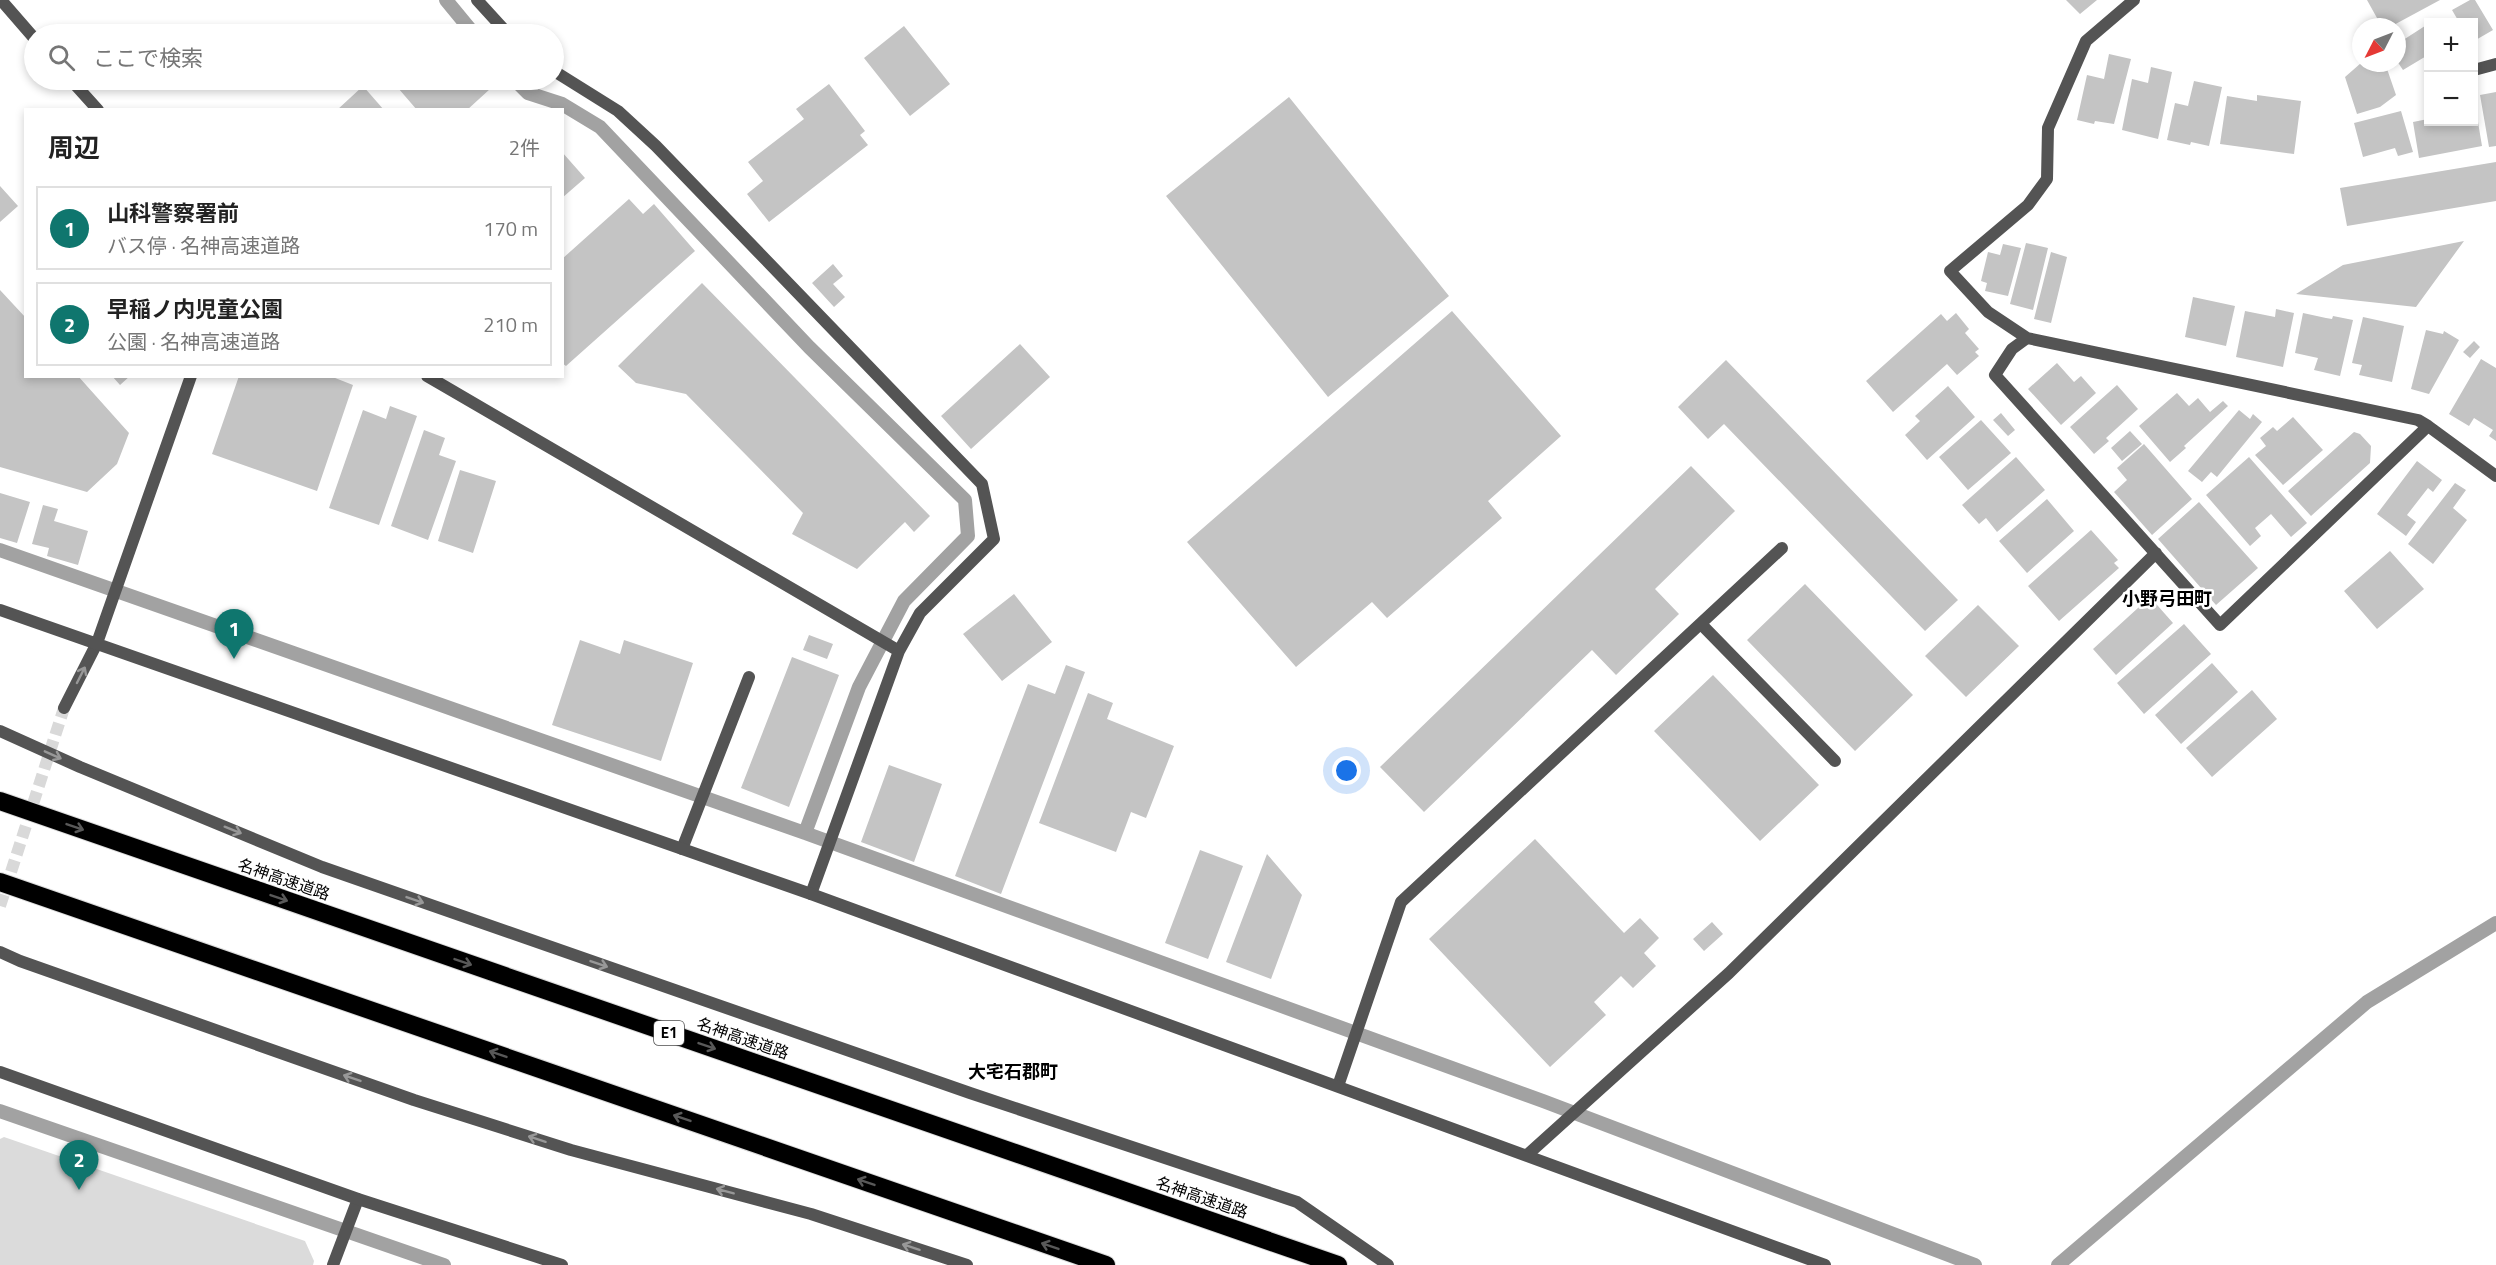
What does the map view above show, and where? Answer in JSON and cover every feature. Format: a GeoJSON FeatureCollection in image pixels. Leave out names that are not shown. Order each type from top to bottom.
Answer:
{"type":"FeatureCollection","features":[{"type":"Feature","properties":{"kind":"highway","name":"名神高速道路"},"geometry":{"type":"LineString","coordinates":[[0,801],[1338,1265]]}},
{"type":"Feature","properties":{"kind":"highway"},"geometry":{"type":"LineString","coordinates":[[0,882],[1106,1265]]}},
{"type":"Feature","properties":{"kind":"street"},"geometry":{"type":"LineString","coordinates":[[1,0],[24,26]]}},
{"type":"Feature","properties":{"kind":"street"},"geometry":{"type":"LineString","coordinates":[[477,0],[499,24]]}},
{"type":"Feature","properties":{"kind":"street"},"geometry":{"type":"LineString","coordinates":[[2134,0],[2086,41],[2048,128],[2047,179],[2028,205],[1950,271],[1988,312],[2027,338],[2418,420],[2496,476]]}},
{"type":"Feature","properties":{"kind":"street"},"geometry":{"type":"LineString","coordinates":[[2478,69],[2496,64]]}},
{"type":"Feature","properties":{"kind":"street"},"geometry":{"type":"LineString","coordinates":[[564,76],[618,111],[656,146],[982,484],[994,539],[920,612],[899,651],[811,894]]}},
{"type":"Feature","properties":{"kind":"street"},"geometry":{"type":"LineString","coordinates":[[81,90],[96,108]]}},
{"type":"Feature","properties":{"kind":"street"},"geometry":{"type":"LineString","coordinates":[[2027,338],[2012,350],[1995,375],[2220,625],[2428,426]]}},
{"type":"Feature","properties":{"kind":"street"},"geometry":{"type":"LineString","coordinates":[[64,708],[97,643],[190,378]]}},
{"type":"Feature","properties":{"kind":"street"},"geometry":{"type":"LineString","coordinates":[[430,378],[899,651]]}},
{"type":"Feature","properties":{"kind":"street"},"geometry":{"type":"LineString","coordinates":[[1338,1086],[1401,902],[1782,548]]}},
{"type":"Feature","properties":{"kind":"street"},"geometry":{"type":"LineString","coordinates":[[1527,1155],[1729,973],[2156,553]]}},
{"type":"Feature","properties":{"kind":"street"},"geometry":{"type":"LineString","coordinates":[[0,610],[811,894],[1825,1265]]}},
{"type":"Feature","properties":{"kind":"street"},"geometry":{"type":"LineString","coordinates":[[1701,624],[1835,761]]}},
{"type":"Feature","properties":{"kind":"street"},"geometry":{"type":"LineString","coordinates":[[682,849],[749,677]]}},
{"type":"Feature","properties":{"kind":"street"},"geometry":{"type":"LineString","coordinates":[[0,731],[80,767],[322,867],[969,1093],[1297,1202],[1388,1265]]}},
{"type":"Feature","properties":{"kind":"street"},"geometry":{"type":"LineString","coordinates":[[0,952],[20,962],[426,1104],[571,1150],[811,1214],[967,1265]]}},
{"type":"Feature","properties":{"kind":"street"},"geometry":{"type":"LineString","coordinates":[[0,1072],[358,1199],[562,1265]]}},
{"type":"Feature","properties":{"kind":"street"},"geometry":{"type":"LineString","coordinates":[[333,1265],[358,1199]]}},
{"type":"Feature","properties":{"kind":"shaded area"},"geometry":{"type":"Polygon","coordinates":[[[4,1137],[305,1241],[314,1261],[313,1265],[0,1265],[0,1139],[4,1137]]]}},
{"type":"Feature","properties":{"kind":"building"},"geometry":{"type":"Polygon","coordinates":[[[2066,0],[2097,0],[2080,14],[2066,0]]]}},
{"type":"Feature","properties":{"kind":"building"},"geometry":{"type":"Polygon","coordinates":[[[2367,0],[2440,0],[2406,18],[2377,18],[2367,0]]]}},
{"type":"Feature","properties":{"kind":"building"},"geometry":{"type":"Polygon","coordinates":[[[2470,0],[2475,0],[2493,30],[2478,39],[2478,18],[2457,18],[2452,10],[2470,0]]]}},
{"type":"Feature","properties":{"kind":"building"},"geometry":{"type":"Polygon","coordinates":[[[904,26],[950,84],[910,116],[864,58],[904,26]]]}},
{"type":"Feature","properties":{"kind":"building"},"geometry":{"type":"Polygon","coordinates":[[[2424,27],[2424,57],[2406,68],[2406,38],[2424,27]]]}},
{"type":"Feature","properties":{"kind":"building"},"geometry":{"type":"Polygon","coordinates":[[[2109,54],[2131,59],[2114,124],[2095,121],[2094,124],[2077,120],[2087,75],[2104,79],[2109,54]]]}},
{"type":"Feature","properties":{"kind":"building"},"geometry":{"type":"Polygon","coordinates":[[[2151,67],[2172,72],[2158,139],[2122,130],[2132,79],[2148,83],[2151,67]]]}},
{"type":"Feature","properties":{"kind":"building"},"geometry":{"type":"Polygon","coordinates":[[[2352,71],[2388,72],[2396,95],[2380,107],[2357,114],[2345,77],[2352,71]]]}},
{"type":"Feature","properties":{"kind":"building"},"geometry":{"type":"Polygon","coordinates":[[[2194,81],[2222,87],[2209,146],[2167,140],[2175,103],[2188,106],[2194,81]]]}},
{"type":"Feature","properties":{"kind":"building"},"geometry":{"type":"Polygon","coordinates":[[[829,84],[865,131],[860,135],[868,145],[769,222],[747,194],[763,181],[748,162],[804,119],[796,109],[829,84]]]}},
{"type":"Feature","properties":{"kind":"building"},"geometry":{"type":"Polygon","coordinates":[[[359,90],[366,90],[382,108],[339,108],[359,90]]]}},
{"type":"Feature","properties":{"kind":"building"},"geometry":{"type":"Polygon","coordinates":[[[400,90],[489,90],[469,108],[415,108],[400,90]]]}},
{"type":"Feature","properties":{"kind":"building"},"geometry":{"type":"Polygon","coordinates":[[[2496,92],[2496,146],[2489,147],[2480,95],[2496,92]]]}},
{"type":"Feature","properties":{"kind":"building"},"geometry":{"type":"Polygon","coordinates":[[[2257,95],[2301,101],[2294,154],[2220,144],[2227,96],[2257,101],[2257,95]]]}},
{"type":"Feature","properties":{"kind":"building"},"geometry":{"type":"Polygon","coordinates":[[[1289,97],[1449,296],[1328,397],[1166,196],[1289,97]]]}},
{"type":"Feature","properties":{"kind":"building"},"geometry":{"type":"Polygon","coordinates":[[[2401,111],[2413,152],[2398,156],[2395,148],[2363,157],[2354,123],[2401,111]]]}},
{"type":"Feature","properties":{"kind":"building"},"geometry":{"type":"Polygon","coordinates":[[[2424,120],[2424,126],[2478,126],[2478,122],[2482,146],[2419,158],[2413,122],[2424,120]]]}},
{"type":"Feature","properties":{"kind":"building"},"geometry":{"type":"Polygon","coordinates":[[[564,154],[585,178],[564,196],[564,154]]]}},
{"type":"Feature","properties":{"kind":"building"},"geometry":{"type":"Polygon","coordinates":[[[2496,162],[2496,201],[2347,226],[2340,188],[2496,162]]]}},
{"type":"Feature","properties":{"kind":"building"},"geometry":{"type":"Polygon","coordinates":[[[0,186],[18,206],[0,222],[0,186]]]}},
{"type":"Feature","properties":{"kind":"building"},"geometry":{"type":"Polygon","coordinates":[[[629,199],[643,214],[654,204],[695,251],[566,366],[564,364],[564,257],[629,199]]]}},
{"type":"Feature","properties":{"kind":"building"},"geometry":{"type":"Polygon","coordinates":[[[2464,241],[2416,307],[2296,294],[2343,265],[2464,241]]]}},
{"type":"Feature","properties":{"kind":"building"},"geometry":{"type":"Polygon","coordinates":[[[2026,243],[2048,248],[2033,310],[2010,304],[2026,243]]]}},
{"type":"Feature","properties":{"kind":"building"},"geometry":{"type":"Polygon","coordinates":[[[2003,244],[2021,248],[2008,296],[1985,291],[1987,283],[1981,281],[1988,252],[2000,255],[2003,244]]]}},
{"type":"Feature","properties":{"kind":"building"},"geometry":{"type":"Polygon","coordinates":[[[2051,252],[2067,257],[2051,323],[2034,319],[2051,252]]]}},
{"type":"Feature","properties":{"kind":"building"},"geometry":{"type":"Polygon","coordinates":[[[833,264],[843,276],[833,284],[845,297],[834,307],[812,283],[833,264]]]}},
{"type":"Feature","properties":{"kind":"building"},"geometry":{"type":"Polygon","coordinates":[[[702,283],[930,516],[914,532],[905,522],[857,569],[792,534],[803,513],[686,394],[636,383],[618,366],[702,283]]]}},
{"type":"Feature","properties":{"kind":"building"},"geometry":{"type":"Polygon","coordinates":[[[0,290],[24,316],[24,378],[80,378],[129,433],[117,464],[87,492],[0,467],[0,290]]]}},
{"type":"Feature","properties":{"kind":"building"},"geometry":{"type":"Polygon","coordinates":[[[2193,297],[2235,306],[2226,346],[2185,337],[2193,297]]]}},
{"type":"Feature","properties":{"kind":"building"},"geometry":{"type":"Polygon","coordinates":[[[2276,309],[2294,313],[2283,367],[2236,357],[2245,311],[2275,317],[2276,309]]]}},
{"type":"Feature","properties":{"kind":"building"},"geometry":{"type":"Polygon","coordinates":[[[1452,311],[1561,436],[1488,501],[1502,518],[1387,618],[1372,602],[1296,667],[1187,542],[1452,311]]]}},
{"type":"Feature","properties":{"kind":"building"},"geometry":{"type":"Polygon","coordinates":[[[1956,313],[1969,329],[1965,333],[1979,349],[1975,352],[1979,356],[1957,375],[1947,364],[1893,412],[1866,381],[1941,314],[1947,321],[1956,313]]]}},
{"type":"Feature","properties":{"kind":"building"},"geometry":{"type":"Polygon","coordinates":[[[2303,313],[2332,319],[2333,316],[2353,320],[2340,376],[2314,370],[2318,358],[2295,353],[2303,313]]]}},
{"type":"Feature","properties":{"kind":"building"},"geometry":{"type":"Polygon","coordinates":[[[2363,317],[2404,326],[2392,382],[2359,375],[2362,365],[2352,363],[2363,317]]]}},
{"type":"Feature","properties":{"kind":"building"},"geometry":{"type":"Polygon","coordinates":[[[2426,330],[2443,334],[2444,331],[2459,340],[2429,394],[2411,389],[2426,330]]]}},
{"type":"Feature","properties":{"kind":"building"},"geometry":{"type":"Polygon","coordinates":[[[2474,341],[2480,347],[2470,358],[2463,352],[2474,341]]]}},
{"type":"Feature","properties":{"kind":"building"},"geometry":{"type":"Polygon","coordinates":[[[1020,344],[1050,377],[971,449],[941,416],[1020,344]]]}},
{"type":"Feature","properties":{"kind":"building"},"geometry":{"type":"Polygon","coordinates":[[[2481,359],[2496,368],[2496,441],[2489,436],[2493,430],[2474,418],[2469,426],[2449,414],[2481,359]]]}},
{"type":"Feature","properties":{"kind":"building"},"geometry":{"type":"Polygon","coordinates":[[[1726,360],[1958,600],[1925,631],[1724,424],[1708,439],[1678,407],[1726,360]]]}},
{"type":"Feature","properties":{"kind":"building"},"geometry":{"type":"Polygon","coordinates":[[[2057,363],[2074,382],[2081,376],[2096,393],[2061,425],[2028,389],[2057,363]]]}},
{"type":"Feature","properties":{"kind":"building"},"geometry":{"type":"Polygon","coordinates":[[[114,378],[128,378],[120,385],[114,378]]]}},
{"type":"Feature","properties":{"kind":"building"},"geometry":{"type":"Polygon","coordinates":[[[238,378],[335,378],[353,385],[317,491],[212,454],[238,378]]]}},
{"type":"Feature","properties":{"kind":"building"},"geometry":{"type":"Polygon","coordinates":[[[2117,385],[2138,409],[2106,438],[2109,441],[2094,454],[2070,427],[2117,385]]]}},
{"type":"Feature","properties":{"kind":"building"},"geometry":{"type":"Polygon","coordinates":[[[1948,386],[1975,417],[1927,460],[1905,435],[1920,421],[1915,416],[1948,386]]]}},
{"type":"Feature","properties":{"kind":"building"},"geometry":{"type":"Polygon","coordinates":[[[2177,393],[2189,406],[2198,398],[2210,412],[2223,401],[2228,406],[2170,462],[2139,426],[2177,393]]]}},
{"type":"Feature","properties":{"kind":"building"},"geometry":{"type":"Polygon","coordinates":[[[390,406],[417,416],[379,525],[329,508],[363,410],[386,419],[390,406]]]}},
{"type":"Feature","properties":{"kind":"building"},"geometry":{"type":"Polygon","coordinates":[[[2239,410],[2250,419],[2253,414],[2262,422],[2217,477],[2211,472],[2202,482],[2188,471],[2239,410]]]}},
{"type":"Feature","properties":{"kind":"building"},"geometry":{"type":"Polygon","coordinates":[[[2001,413],[2015,430],[2008,436],[1993,420],[2001,413]]]}},
{"type":"Feature","properties":{"kind":"building"},"geometry":{"type":"Polygon","coordinates":[[[2293,417],[2323,450],[2283,485],[2255,455],[2266,446],[2260,438],[2273,427],[2277,431],[2293,417]]]}},
{"type":"Feature","properties":{"kind":"building"},"geometry":{"type":"Polygon","coordinates":[[[1981,420],[2011,453],[1968,490],[1939,457],[1981,420]]]}},
{"type":"Feature","properties":{"kind":"building"},"geometry":{"type":"Polygon","coordinates":[[[424,430],[445,438],[439,455],[456,461],[428,540],[391,526],[424,430]]]}},
{"type":"Feature","properties":{"kind":"building"},"geometry":{"type":"Polygon","coordinates":[[[2130,431],[2142,444],[2122,461],[2111,448],[2130,431]]]}},
{"type":"Feature","properties":{"kind":"building"},"geometry":{"type":"Polygon","coordinates":[[[2354,432],[2360,434],[2371,446],[2370,463],[2311,516],[2288,491],[2354,432]]]}},
{"type":"Feature","properties":{"kind":"building"},"geometry":{"type":"Polygon","coordinates":[[[2144,444],[2192,499],[2152,535],[2114,492],[2127,480],[2117,468],[2144,444]]]}},
{"type":"Feature","properties":{"kind":"building"},"geometry":{"type":"Polygon","coordinates":[[[2016,457],[2045,490],[1997,532],[1986,518],[1979,524],[1962,505],[2016,457]]]}},
{"type":"Feature","properties":{"kind":"building"},"geometry":{"type":"Polygon","coordinates":[[[2249,457],[2307,523],[2291,537],[2271,514],[2255,528],[2261,536],[2250,546],[2206,495],[2249,457]]]}},
{"type":"Feature","properties":{"kind":"building"},"geometry":{"type":"Polygon","coordinates":[[[2417,461],[2442,480],[2433,492],[2428,488],[2407,515],[2416,522],[2406,536],[2377,514],[2417,461]]]}},
{"type":"Feature","properties":{"kind":"building"},"geometry":{"type":"Polygon","coordinates":[[[1691,466],[1735,511],[1655,589],[1679,614],[1616,675],[1592,650],[1424,812],[1380,767],[1691,466]]]}},
{"type":"Feature","properties":{"kind":"building"},"geometry":{"type":"Polygon","coordinates":[[[460,470],[496,481],[473,553],[438,541],[460,470]]]}},
{"type":"Feature","properties":{"kind":"building"},"geometry":{"type":"Polygon","coordinates":[[[2455,483],[2466,490],[2453,508],[2467,520],[2433,564],[2408,544],[2455,483]]]}},
{"type":"Feature","properties":{"kind":"building"},"geometry":{"type":"Polygon","coordinates":[[[0,493],[30,502],[17,543],[0,538],[0,493]]]}},
{"type":"Feature","properties":{"kind":"building"},"geometry":{"type":"Polygon","coordinates":[[[2047,499],[2074,531],[2027,573],[1999,541],[2047,499]]]}},
{"type":"Feature","properties":{"kind":"building"},"geometry":{"type":"Polygon","coordinates":[[[2199,502],[2258,568],[2216,605],[2158,539],[2199,502]]]}},
{"type":"Feature","properties":{"kind":"building"},"geometry":{"type":"Polygon","coordinates":[[[43,505],[58,509],[54,521],[88,531],[78,565],[47,556],[49,548],[32,544],[43,505]]]}},
{"type":"Feature","properties":{"kind":"building"},"geometry":{"type":"Polygon","coordinates":[[[2091,530],[2118,560],[2114,563],[2119,568],[2059,621],[2028,586],[2091,530]]]}},
{"type":"Feature","properties":{"kind":"building"},"geometry":{"type":"Polygon","coordinates":[[[2390,551],[2424,589],[2377,629],[2344,591],[2390,551]]]}},
{"type":"Feature","properties":{"kind":"building"},"geometry":{"type":"Polygon","coordinates":[[[1805,584],[1913,695],[1855,751],[1747,640],[1805,584]]]}},
{"type":"Feature","properties":{"kind":"building"},"geometry":{"type":"Polygon","coordinates":[[[1014,594],[1052,642],[1002,681],[963,634],[1014,594]]]}},
{"type":"Feature","properties":{"kind":"building"},"geometry":{"type":"Polygon","coordinates":[[[2150,597],[2173,623],[2116,675],[2093,649],[2150,597]]]}},
{"type":"Feature","properties":{"kind":"building"},"geometry":{"type":"Polygon","coordinates":[[[1978,605],[2019,646],[1966,697],[1925,656],[1978,605]]]}},
{"type":"Feature","properties":{"kind":"building"},"geometry":{"type":"Polygon","coordinates":[[[2184,624],[2211,654],[2144,714],[2117,683],[2184,624]]]}},
{"type":"Feature","properties":{"kind":"building"},"geometry":{"type":"Polygon","coordinates":[[[809,635],[833,644],[827,659],[803,650],[809,635]]]}},
{"type":"Feature","properties":{"kind":"building"},"geometry":{"type":"Polygon","coordinates":[[[580,640],[620,654],[624,640],[693,663],[661,761],[552,725],[580,640]]]}},
{"type":"Feature","properties":{"kind":"building"},"geometry":{"type":"Polygon","coordinates":[[[792,657],[839,675],[789,807],[741,788],[792,657]]]}},
{"type":"Feature","properties":{"kind":"building"},"geometry":{"type":"Polygon","coordinates":[[[2212,663],[2238,692],[2181,744],[2155,715],[2212,663]]]}},
{"type":"Feature","properties":{"kind":"building"},"geometry":{"type":"Polygon","coordinates":[[[1066,665],[1085,672],[1001,894],[955,876],[1028,684],[1055,694],[1066,665]]]}},
{"type":"Feature","properties":{"kind":"building"},"geometry":{"type":"Polygon","coordinates":[[[1713,675],[1819,785],[1760,841],[1654,731],[1713,675]]]}},
{"type":"Feature","properties":{"kind":"building"},"geometry":{"type":"Polygon","coordinates":[[[2252,690],[2277,719],[2212,777],[2186,748],[2252,690]]]}},
{"type":"Feature","properties":{"kind":"building"},"geometry":{"type":"Polygon","coordinates":[[[1088,693],[1113,703],[1107,719],[1174,746],[1146,818],[1131,812],[1116,852],[1039,823],[1088,693]]]}},
{"type":"Feature","properties":{"kind":"building"},"geometry":{"type":"Polygon","coordinates":[[[889,765],[942,784],[914,862],[861,842],[889,765]]]}},
{"type":"Feature","properties":{"kind":"building"},"geometry":{"type":"Polygon","coordinates":[[[1535,839],[1624,933],[1640,918],[1659,938],[1644,953],[1656,966],[1633,988],[1621,976],[1594,1002],[1606,1015],[1550,1067],[1429,939],[1535,839]]]}},
{"type":"Feature","properties":{"kind":"building"},"geometry":{"type":"Polygon","coordinates":[[[1200,850],[1243,866],[1208,959],[1165,943],[1200,850]]]}},
{"type":"Feature","properties":{"kind":"building"},"geometry":{"type":"Polygon","coordinates":[[[1267,854],[1302,895],[1271,979],[1226,962],[1267,854]]]}},
{"type":"Feature","properties":{"kind":"building"},"geometry":{"type":"Polygon","coordinates":[[[1712,922],[1723,934],[1704,951],[1693,939],[1712,922]]]}},
{"type":"Feature","properties":{"kind":"waterway"},"geometry":{"type":"LineString","coordinates":[[446,0],[466,24]]}},
{"type":"Feature","properties":{"kind":"waterway"},"geometry":{"type":"LineString","coordinates":[[525,90],[562,104],[600,127],[809,347],[965,500],[968,536],[904,601],[859,687],[805,833]]}},
{"type":"Feature","properties":{"kind":"waterway"},"geometry":{"type":"LineString","coordinates":[[0,550],[805,833],[1543,1101],[1975,1265]]}},
{"type":"Feature","properties":{"kind":"waterway"},"geometry":{"type":"LineString","coordinates":[[2058,1265],[2367,1002],[2496,923]]}},
{"type":"Feature","properties":{"kind":"waterway"},"geometry":{"type":"LineString","coordinates":[[0,1111],[444,1265]]}},
{"type":"Feature","properties":{"kind":"tunnel"},"geometry":{"type":"LineString","coordinates":[[0,906],[64,708]]}},
{"type":"Feature","properties":{"kind":"place","name":"山科警察署前"},"geometry":{"type":"Point","coordinates":[234,659]}},
{"type":"Feature","properties":{"kind":"place","name":"早稲ノ内児童公園"},"geometry":{"type":"Point","coordinates":[79,1190]}},
{"type":"Feature","properties":{"kind":"district","name":"小野弓田町"},"geometry":{"type":"Point","coordinates":[2167,599]}},
{"type":"Feature","properties":{"kind":"district","name":"大宅石郡町"},"geometry":{"type":"Point","coordinates":[1013,1072]}}]}
